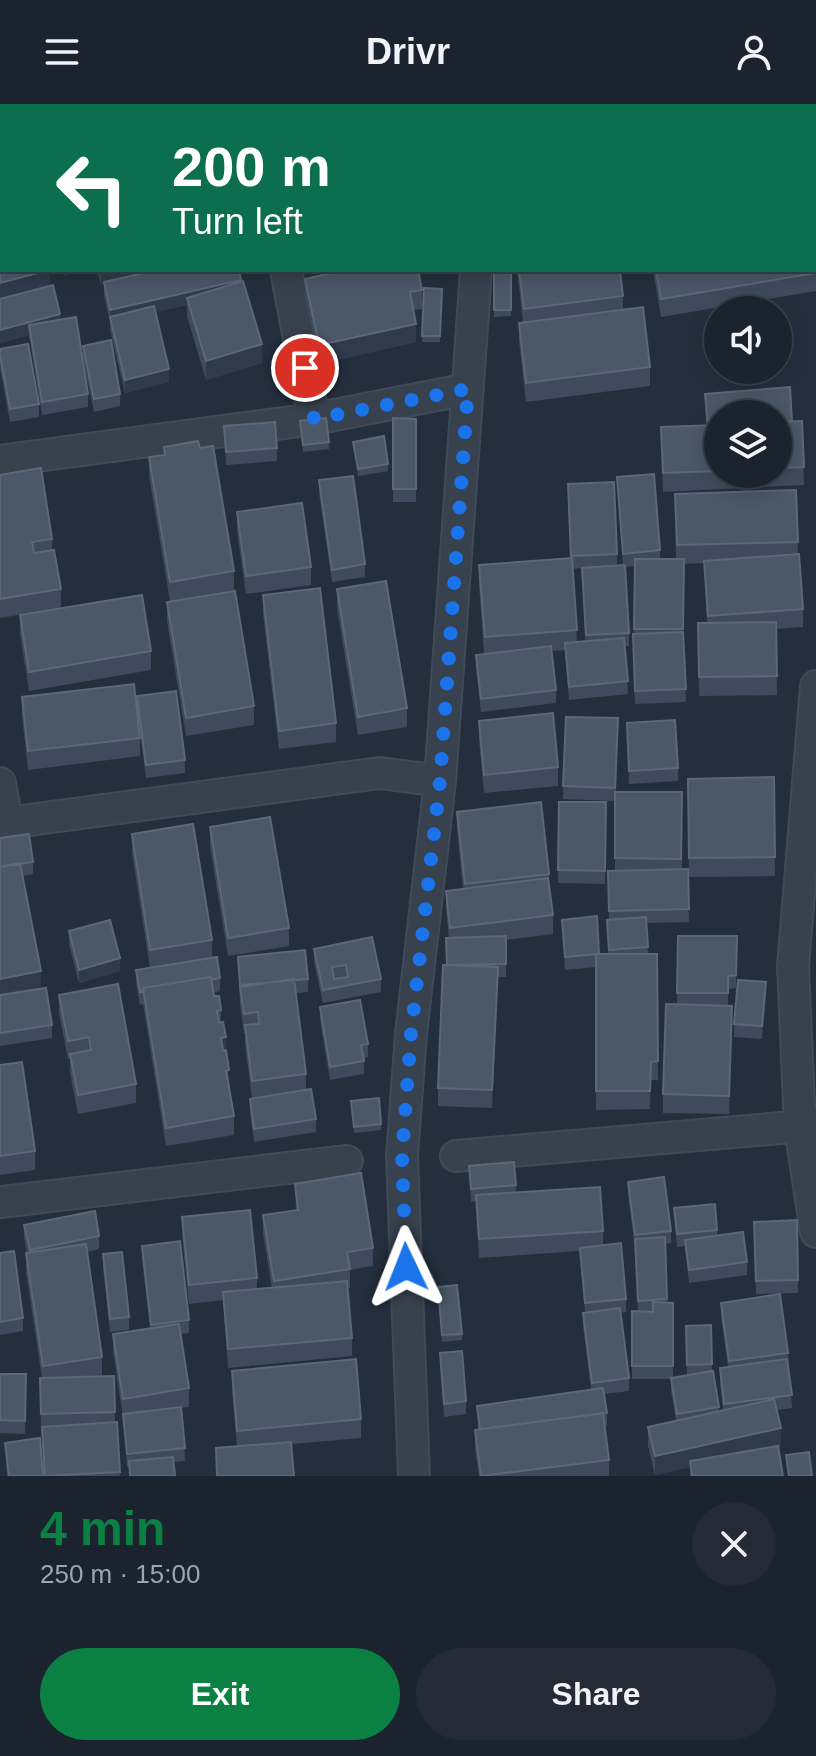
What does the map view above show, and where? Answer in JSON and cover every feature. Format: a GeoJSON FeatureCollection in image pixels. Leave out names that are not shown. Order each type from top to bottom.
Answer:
{"type":"FeatureCollection","features":[{"type":"Feature","properties":{"kind":"street"},"geometry":{"type":"LineString","coordinates":[[286,272],[314,419]]}},
{"type":"Feature","properties":{"kind":"street"},"geometry":{"type":"LineString","coordinates":[[414,1476],[402,1156],[411,1034],[440,781],[476,272]]}},
{"type":"Feature","properties":{"kind":"street"},"geometry":{"type":"LineString","coordinates":[[0,461],[314,419],[468,389]]}},
{"type":"Feature","properties":{"kind":"street"},"geometry":{"type":"LineString","coordinates":[[816,686],[811,777],[793,966],[816,1232]]}},
{"type":"Feature","properties":{"kind":"street"},"geometry":{"type":"LineString","coordinates":[[0,783],[3,823],[380,773],[440,781]]}},
{"type":"Feature","properties":{"kind":"street"},"geometry":{"type":"LineString","coordinates":[[456,1156],[808,1126]]}},
{"type":"Feature","properties":{"kind":"street"},"geometry":{"type":"LineString","coordinates":[[0,1202],[347,1161]]}},
{"type":"Feature","properties":{"kind":"building"},"geometry":{"type":"Polygon","coordinates":[[[0,272],[41,272],[0,283],[0,272]]]}},
{"type":"Feature","properties":{"kind":"building"},"geometry":{"type":"Polygon","coordinates":[[[148,272],[239,272],[241,280],[110,310],[104,282],[148,272]]]}},
{"type":"Feature","properties":{"kind":"building"},"geometry":{"type":"Polygon","coordinates":[[[336,272],[418,272],[422,290],[410,292],[416,324],[319,345],[305,279],[336,272]]]}},
{"type":"Feature","properties":{"kind":"building"},"geometry":{"type":"Polygon","coordinates":[[[494,272],[511,272],[511,310],[494,310],[494,272]]]}},
{"type":"Feature","properties":{"kind":"building"},"geometry":{"type":"Polygon","coordinates":[[[519,272],[620,272],[623,296],[524,309],[519,272]]]}},
{"type":"Feature","properties":{"kind":"building"},"geometry":{"type":"Polygon","coordinates":[[[656,272],[816,272],[816,273],[661,299],[656,272]]]}},
{"type":"Feature","properties":{"kind":"building"},"geometry":{"type":"Polygon","coordinates":[[[243,281],[262,344],[206,361],[187,298],[243,281]]]}},
{"type":"Feature","properties":{"kind":"building"},"geometry":{"type":"Polygon","coordinates":[[[53,285],[60,314],[0,330],[0,299],[53,285]]]}},
{"type":"Feature","properties":{"kind":"building"},"geometry":{"type":"Polygon","coordinates":[[[424,288],[442,289],[440,336],[422,336],[424,288]]]}},
{"type":"Feature","properties":{"kind":"building"},"geometry":{"type":"Polygon","coordinates":[[[154,306],[169,369],[125,380],[110,317],[154,306]]]}},
{"type":"Feature","properties":{"kind":"building"},"geometry":{"type":"Polygon","coordinates":[[[643,307],[650,367],[526,383],[519,323],[643,307]]]}},
{"type":"Feature","properties":{"kind":"building"},"geometry":{"type":"Polygon","coordinates":[[[76,317],[88,394],[42,402],[29,325],[76,317]]]}},
{"type":"Feature","properties":{"kind":"building"},"geometry":{"type":"Polygon","coordinates":[[[111,340],[120,394],[94,399],[83,346],[111,340]]]}},
{"type":"Feature","properties":{"kind":"building"},"geometry":{"type":"Polygon","coordinates":[[[28,344],[39,404],[10,409],[0,349],[28,344]]]}},
{"type":"Feature","properties":{"kind":"building"},"geometry":{"type":"Polygon","coordinates":[[[790,387],[791,400],[706,400],[705,394],[790,387]]]}},
{"type":"Feature","properties":{"kind":"building"},"geometry":{"type":"Polygon","coordinates":[[[326,418],[329,442],[303,445],[300,421],[326,418]]]}},
{"type":"Feature","properties":{"kind":"building"},"geometry":{"type":"Polygon","coordinates":[[[393,418],[416,419],[416,489],[393,489],[393,418]]]}},
{"type":"Feature","properties":{"kind":"building"},"geometry":{"type":"Polygon","coordinates":[[[792,421],[802,421],[804,467],[792,467],[792,421]]]}},
{"type":"Feature","properties":{"kind":"building"},"geometry":{"type":"Polygon","coordinates":[[[275,422],[277,448],[226,452],[224,426],[275,422]]]}},
{"type":"Feature","properties":{"kind":"building"},"geometry":{"type":"Polygon","coordinates":[[[704,425],[704,472],[663,473],[661,427],[704,425]]]}},
{"type":"Feature","properties":{"kind":"building"},"geometry":{"type":"Polygon","coordinates":[[[384,436],[388,464],[358,469],[353,442],[384,436]]]}},
{"type":"Feature","properties":{"kind":"building"},"geometry":{"type":"Polygon","coordinates":[[[198,441],[200,448],[213,446],[234,571],[170,582],[149,457],[165,455],[164,447],[198,441]]]}},
{"type":"Feature","properties":{"kind":"building"},"geometry":{"type":"Polygon","coordinates":[[[41,468],[52,539],[32,542],[34,553],[54,550],[61,589],[0,599],[0,475],[41,468]]]}},
{"type":"Feature","properties":{"kind":"building"},"geometry":{"type":"Polygon","coordinates":[[[654,474],[660,550],[623,554],[617,477],[654,474]]]}},
{"type":"Feature","properties":{"kind":"building"},"geometry":{"type":"Polygon","coordinates":[[[353,476],[365,564],[332,570],[319,480],[353,476]]]}},
{"type":"Feature","properties":{"kind":"building"},"geometry":{"type":"Polygon","coordinates":[[[614,482],[617,554],[571,556],[568,484],[614,482]]]}},
{"type":"Feature","properties":{"kind":"building"},"geometry":{"type":"Polygon","coordinates":[[[796,490],[798,542],[677,545],[675,494],[796,490]]]}},
{"type":"Feature","properties":{"kind":"building"},"geometry":{"type":"Polygon","coordinates":[[[302,503],[311,567],[246,576],[237,512],[302,503]]]}},
{"type":"Feature","properties":{"kind":"building"},"geometry":{"type":"Polygon","coordinates":[[[799,554],[803,609],[708,616],[704,561],[799,554]]]}},
{"type":"Feature","properties":{"kind":"building"},"geometry":{"type":"Polygon","coordinates":[[[572,558],[577,630],[485,637],[479,565],[572,558]]]}},
{"type":"Feature","properties":{"kind":"building"},"geometry":{"type":"Polygon","coordinates":[[[635,559],[684,559],[683,629],[634,629],[635,559]]]}},
{"type":"Feature","properties":{"kind":"building"},"geometry":{"type":"Polygon","coordinates":[[[625,565],[629,633],[586,635],[582,568],[625,565]]]}},
{"type":"Feature","properties":{"kind":"building"},"geometry":{"type":"Polygon","coordinates":[[[386,581],[407,708],[358,717],[337,589],[386,581]]]}},
{"type":"Feature","properties":{"kind":"building"},"geometry":{"type":"Polygon","coordinates":[[[320,588],[336,723],[279,731],[263,595],[320,588]]]}},
{"type":"Feature","properties":{"kind":"building"},"geometry":{"type":"Polygon","coordinates":[[[235,591],[254,706],[186,718],[167,602],[235,591]]]}},
{"type":"Feature","properties":{"kind":"building"},"geometry":{"type":"Polygon","coordinates":[[[142,595],[151,651],[29,672],[20,615],[142,595]]]}},
{"type":"Feature","properties":{"kind":"building"},"geometry":{"type":"Polygon","coordinates":[[[776,622],[777,676],[699,677],[698,623],[776,622]]]}},
{"type":"Feature","properties":{"kind":"building"},"geometry":{"type":"Polygon","coordinates":[[[683,632],[686,689],[635,691],[633,634],[683,632]]]}},
{"type":"Feature","properties":{"kind":"building"},"geometry":{"type":"Polygon","coordinates":[[[624,638],[628,681],[569,687],[565,643],[624,638]]]}},
{"type":"Feature","properties":{"kind":"building"},"geometry":{"type":"Polygon","coordinates":[[[551,646],[556,690],[481,699],[476,655],[551,646]]]}},
{"type":"Feature","properties":{"kind":"building"},"geometry":{"type":"Polygon","coordinates":[[[134,684],[140,738],[28,751],[22,697],[134,684]]]}},
{"type":"Feature","properties":{"kind":"building"},"geometry":{"type":"Polygon","coordinates":[[[176,691],[185,760],[146,765],[137,696],[176,691]]]}},
{"type":"Feature","properties":{"kind":"building"},"geometry":{"type":"Polygon","coordinates":[[[553,713],[558,767],[484,775],[479,721],[553,713]]]}},
{"type":"Feature","properties":{"kind":"building"},"geometry":{"type":"Polygon","coordinates":[[[566,717],[618,718],[615,788],[563,786],[566,717]]]}},
{"type":"Feature","properties":{"kind":"building"},"geometry":{"type":"Polygon","coordinates":[[[675,720],[678,768],[629,771],[627,723],[675,720]]]}},
{"type":"Feature","properties":{"kind":"building"},"geometry":{"type":"Polygon","coordinates":[[[774,777],[775,857],[689,858],[688,779],[774,777]]]}},
{"type":"Feature","properties":{"kind":"building"},"geometry":{"type":"Polygon","coordinates":[[[615,792],[682,792],[681,859],[615,858],[615,792]]]}},
{"type":"Feature","properties":{"kind":"building"},"geometry":{"type":"Polygon","coordinates":[[[541,802],[549,874],[465,884],[457,812],[541,802]]]}},
{"type":"Feature","properties":{"kind":"building"},"geometry":{"type":"Polygon","coordinates":[[[559,802],[606,802],[605,871],[558,870],[559,802]]]}},
{"type":"Feature","properties":{"kind":"building"},"geometry":{"type":"Polygon","coordinates":[[[270,817],[289,928],[228,938],[210,827],[270,817]]]}},
{"type":"Feature","properties":{"kind":"building"},"geometry":{"type":"Polygon","coordinates":[[[193,824],[212,940],[150,950],[132,834],[193,824]]]}},
{"type":"Feature","properties":{"kind":"building"},"geometry":{"type":"Polygon","coordinates":[[[29,834],[33,862],[0,867],[0,838],[29,834]]]}},
{"type":"Feature","properties":{"kind":"building"},"geometry":{"type":"Polygon","coordinates":[[[20,863],[41,971],[0,979],[0,867],[20,863]]]}},
{"type":"Feature","properties":{"kind":"building"},"geometry":{"type":"Polygon","coordinates":[[[688,869],[689,909],[609,911],[608,871],[688,869]]]}},
{"type":"Feature","properties":{"kind":"building"},"geometry":{"type":"Polygon","coordinates":[[[548,878],[553,915],[450,928],[446,891],[548,878]]]}},
{"type":"Feature","properties":{"kind":"building"},"geometry":{"type":"Polygon","coordinates":[[[597,916],[599,954],[565,957],[562,920],[597,916]]]}},
{"type":"Feature","properties":{"kind":"building"},"geometry":{"type":"Polygon","coordinates":[[[646,917],[648,947],[609,950],[607,920],[646,917]]]}},
{"type":"Feature","properties":{"kind":"building"},"geometry":{"type":"Polygon","coordinates":[[[110,920],[120,958],[79,970],[69,931],[110,920]]]}},
{"type":"Feature","properties":{"kind":"building"},"geometry":{"type":"Polygon","coordinates":[[[506,936],[506,964],[447,965],[446,938],[506,936]]]}},
{"type":"Feature","properties":{"kind":"building"},"geometry":{"type":"Polygon","coordinates":[[[678,936],[737,936],[736,975],[728,976],[728,993],[677,993],[678,936]]]}},
{"type":"Feature","properties":{"kind":"building"},"geometry":{"type":"Polygon","coordinates":[[[372,937],[381,979],[323,990],[314,949],[372,937]],[[346,965],[332,967],[334,979],[348,977],[346,965]]]}},
{"type":"Feature","properties":{"kind":"building"},"geometry":{"type":"Polygon","coordinates":[[[305,950],[308,979],[240,985],[238,957],[305,950]]]}},
{"type":"Feature","properties":{"kind":"building"},"geometry":{"type":"Polygon","coordinates":[[[596,954],[657,954],[658,1061],[651,1062],[650,1091],[596,1091],[596,954]]]}},
{"type":"Feature","properties":{"kind":"building"},"geometry":{"type":"Polygon","coordinates":[[[217,957],[220,978],[143,988],[144,991],[140,992],[136,970],[217,957]]]}},
{"type":"Feature","properties":{"kind":"building"},"geometry":{"type":"Polygon","coordinates":[[[443,965],[498,967],[492,1090],[438,1088],[443,965]]]}},
{"type":"Feature","properties":{"kind":"building"},"geometry":{"type":"Polygon","coordinates":[[[211,977],[214,996],[219,996],[219,1023],[223,1022],[226,1037],[221,1038],[223,1051],[226,1050],[229,1070],[226,1071],[234,1116],[166,1128],[143,988],[211,977]]]}},
{"type":"Feature","properties":{"kind":"building"},"geometry":{"type":"Polygon","coordinates":[[[294,979],[306,1074],[252,1081],[245,1025],[259,1024],[258,1012],[244,1014],[240,987],[294,979]]]}},
{"type":"Feature","properties":{"kind":"building"},"geometry":{"type":"Polygon","coordinates":[[[738,980],[766,982],[762,1026],[734,1024],[738,980]]]}},
{"type":"Feature","properties":{"kind":"building"},"geometry":{"type":"Polygon","coordinates":[[[118,984],[136,1084],[78,1095],[70,1054],[91,1050],[89,1037],[68,1041],[59,995],[118,984]]]}},
{"type":"Feature","properties":{"kind":"building"},"geometry":{"type":"Polygon","coordinates":[[[46,988],[52,1025],[0,1033],[0,995],[46,988]]]}},
{"type":"Feature","properties":{"kind":"building"},"geometry":{"type":"Polygon","coordinates":[[[360,1000],[368,1044],[361,1045],[364,1061],[330,1067],[320,1007],[360,1000]]]}},
{"type":"Feature","properties":{"kind":"building"},"geometry":{"type":"Polygon","coordinates":[[[666,1004],[732,1006],[729,1096],[663,1094],[666,1004]]]}},
{"type":"Feature","properties":{"kind":"building"},"geometry":{"type":"Polygon","coordinates":[[[22,1062],[35,1151],[0,1156],[0,1065],[22,1062]]]}},
{"type":"Feature","properties":{"kind":"building"},"geometry":{"type":"Polygon","coordinates":[[[311,1089],[316,1119],[254,1129],[250,1099],[311,1089]]]}},
{"type":"Feature","properties":{"kind":"building"},"geometry":{"type":"Polygon","coordinates":[[[379,1098],[381,1124],[354,1127],[351,1101],[379,1098]]]}},
{"type":"Feature","properties":{"kind":"building"},"geometry":{"type":"Polygon","coordinates":[[[514,1162],[516,1185],[471,1189],[469,1166],[514,1162]]]}},
{"type":"Feature","properties":{"kind":"building"},"geometry":{"type":"Polygon","coordinates":[[[361,1173],[373,1248],[347,1252],[350,1269],[274,1281],[263,1215],[298,1210],[295,1184],[361,1173]]]}},
{"type":"Feature","properties":{"kind":"building"},"geometry":{"type":"Polygon","coordinates":[[[664,1177],[671,1231],[635,1235],[628,1182],[664,1177]]]}},
{"type":"Feature","properties":{"kind":"building"},"geometry":{"type":"Polygon","coordinates":[[[600,1187],[603,1231],[479,1239],[476,1195],[600,1187]]]}},
{"type":"Feature","properties":{"kind":"building"},"geometry":{"type":"Polygon","coordinates":[[[715,1204],[717,1230],[677,1234],[674,1208],[715,1204]]]}},
{"type":"Feature","properties":{"kind":"building"},"geometry":{"type":"Polygon","coordinates":[[[250,1210],[257,1278],[189,1285],[182,1217],[250,1210]]]}},
{"type":"Feature","properties":{"kind":"building"},"geometry":{"type":"Polygon","coordinates":[[[95,1211],[99,1236],[30,1250],[24,1225],[95,1211]]]}},
{"type":"Feature","properties":{"kind":"building"},"geometry":{"type":"Polygon","coordinates":[[[797,1220],[798,1280],[756,1281],[754,1222],[797,1220]]]}},
{"type":"Feature","properties":{"kind":"building"},"geometry":{"type":"Polygon","coordinates":[[[743,1232],[747,1262],[689,1270],[685,1240],[743,1232]]]}},
{"type":"Feature","properties":{"kind":"building"},"geometry":{"type":"Polygon","coordinates":[[[665,1237],[667,1299],[638,1301],[635,1239],[665,1237]]]}},
{"type":"Feature","properties":{"kind":"building"},"geometry":{"type":"Polygon","coordinates":[[[180,1241],[189,1320],[151,1325],[142,1246],[180,1241]]]}},
{"type":"Feature","properties":{"kind":"building"},"geometry":{"type":"Polygon","coordinates":[[[621,1243],[626,1299],[585,1303],[580,1248],[621,1243]]]}},
{"type":"Feature","properties":{"kind":"building"},"geometry":{"type":"Polygon","coordinates":[[[86,1244],[102,1357],[43,1366],[26,1253],[86,1244]]]}},
{"type":"Feature","properties":{"kind":"building"},"geometry":{"type":"Polygon","coordinates":[[[14,1251],[23,1318],[0,1322],[0,1253],[14,1251]]]}},
{"type":"Feature","properties":{"kind":"building"},"geometry":{"type":"Polygon","coordinates":[[[122,1252],[129,1317],[110,1319],[103,1254],[122,1252]]]}},
{"type":"Feature","properties":{"kind":"building"},"geometry":{"type":"Polygon","coordinates":[[[347,1281],[352,1338],[228,1349],[223,1292],[347,1281]]]}},
{"type":"Feature","properties":{"kind":"building"},"geometry":{"type":"Polygon","coordinates":[[[457,1285],[462,1334],[442,1335],[438,1287],[457,1285]]]}},
{"type":"Feature","properties":{"kind":"building"},"geometry":{"type":"Polygon","coordinates":[[[780,1294],[788,1353],[729,1361],[721,1303],[780,1294]]]}},
{"type":"Feature","properties":{"kind":"building"},"geometry":{"type":"Polygon","coordinates":[[[653,1302],[673,1303],[673,1366],[632,1366],[632,1311],[653,1312],[653,1302]]]}},
{"type":"Feature","properties":{"kind":"building"},"geometry":{"type":"Polygon","coordinates":[[[620,1308],[629,1378],[592,1383],[583,1313],[620,1308]]]}},
{"type":"Feature","properties":{"kind":"building"},"geometry":{"type":"Polygon","coordinates":[[[179,1324],[189,1388],[123,1399],[113,1334],[179,1324]]]}},
{"type":"Feature","properties":{"kind":"building"},"geometry":{"type":"Polygon","coordinates":[[[711,1325],[712,1364],[687,1365],[686,1326],[711,1325]]]}},
{"type":"Feature","properties":{"kind":"building"},"geometry":{"type":"Polygon","coordinates":[[[462,1351],[466,1401],[444,1404],[440,1353],[462,1351]]]}},
{"type":"Feature","properties":{"kind":"building"},"geometry":{"type":"Polygon","coordinates":[[[356,1359],[361,1419],[237,1431],[232,1371],[356,1359]]]}},
{"type":"Feature","properties":{"kind":"building"},"geometry":{"type":"Polygon","coordinates":[[[787,1359],[792,1395],[724,1404],[720,1368],[787,1359]]]}},
{"type":"Feature","properties":{"kind":"building"},"geometry":{"type":"Polygon","coordinates":[[[713,1371],[719,1407],[677,1414],[671,1378],[713,1371]]]}},
{"type":"Feature","properties":{"kind":"building"},"geometry":{"type":"Polygon","coordinates":[[[0,1374],[26,1374],[25,1421],[0,1420],[0,1374]]]}},
{"type":"Feature","properties":{"kind":"building"},"geometry":{"type":"Polygon","coordinates":[[[114,1376],[115,1412],[41,1414],[40,1378],[114,1376]]]}},
{"type":"Feature","properties":{"kind":"building"},"geometry":{"type":"Polygon","coordinates":[[[603,1388],[607,1413],[480,1429],[477,1406],[603,1388]]]}},
{"type":"Feature","properties":{"kind":"building"},"geometry":{"type":"Polygon","coordinates":[[[774,1399],[781,1428],[655,1456],[648,1427],[774,1399]]]}},
{"type":"Feature","properties":{"kind":"building"},"geometry":{"type":"Polygon","coordinates":[[[181,1407],[185,1448],[127,1454],[123,1414],[181,1407]]]}},
{"type":"Feature","properties":{"kind":"building"},"geometry":{"type":"Polygon","coordinates":[[[603,1413],[609,1460],[481,1476],[475,1430],[603,1413]]]}},
{"type":"Feature","properties":{"kind":"building"},"geometry":{"type":"Polygon","coordinates":[[[117,1422],[120,1472],[45,1476],[42,1427],[117,1422]]]}},
{"type":"Feature","properties":{"kind":"building"},"geometry":{"type":"Polygon","coordinates":[[[40,1438],[43,1476],[9,1476],[5,1443],[40,1438]]]}},
{"type":"Feature","properties":{"kind":"building"},"geometry":{"type":"Polygon","coordinates":[[[291,1442],[294,1476],[217,1476],[216,1448],[291,1442]]]}},
{"type":"Feature","properties":{"kind":"building"},"geometry":{"type":"Polygon","coordinates":[[[778,1446],[783,1476],[692,1476],[690,1461],[778,1446]]]}},
{"type":"Feature","properties":{"kind":"building"},"geometry":{"type":"Polygon","coordinates":[[[809,1452],[812,1476],[789,1476],[786,1455],[809,1452]]]}},
{"type":"Feature","properties":{"kind":"building"},"geometry":{"type":"Polygon","coordinates":[[[173,1457],[175,1476],[130,1476],[129,1461],[173,1457]]]}},
{"type":"Feature","properties":{"kind":"route"},"geometry":{"type":"LineString","coordinates":[[305,368],[314,419],[468,389],[440,781],[411,1034],[402,1156],[406,1267]]}}]}
